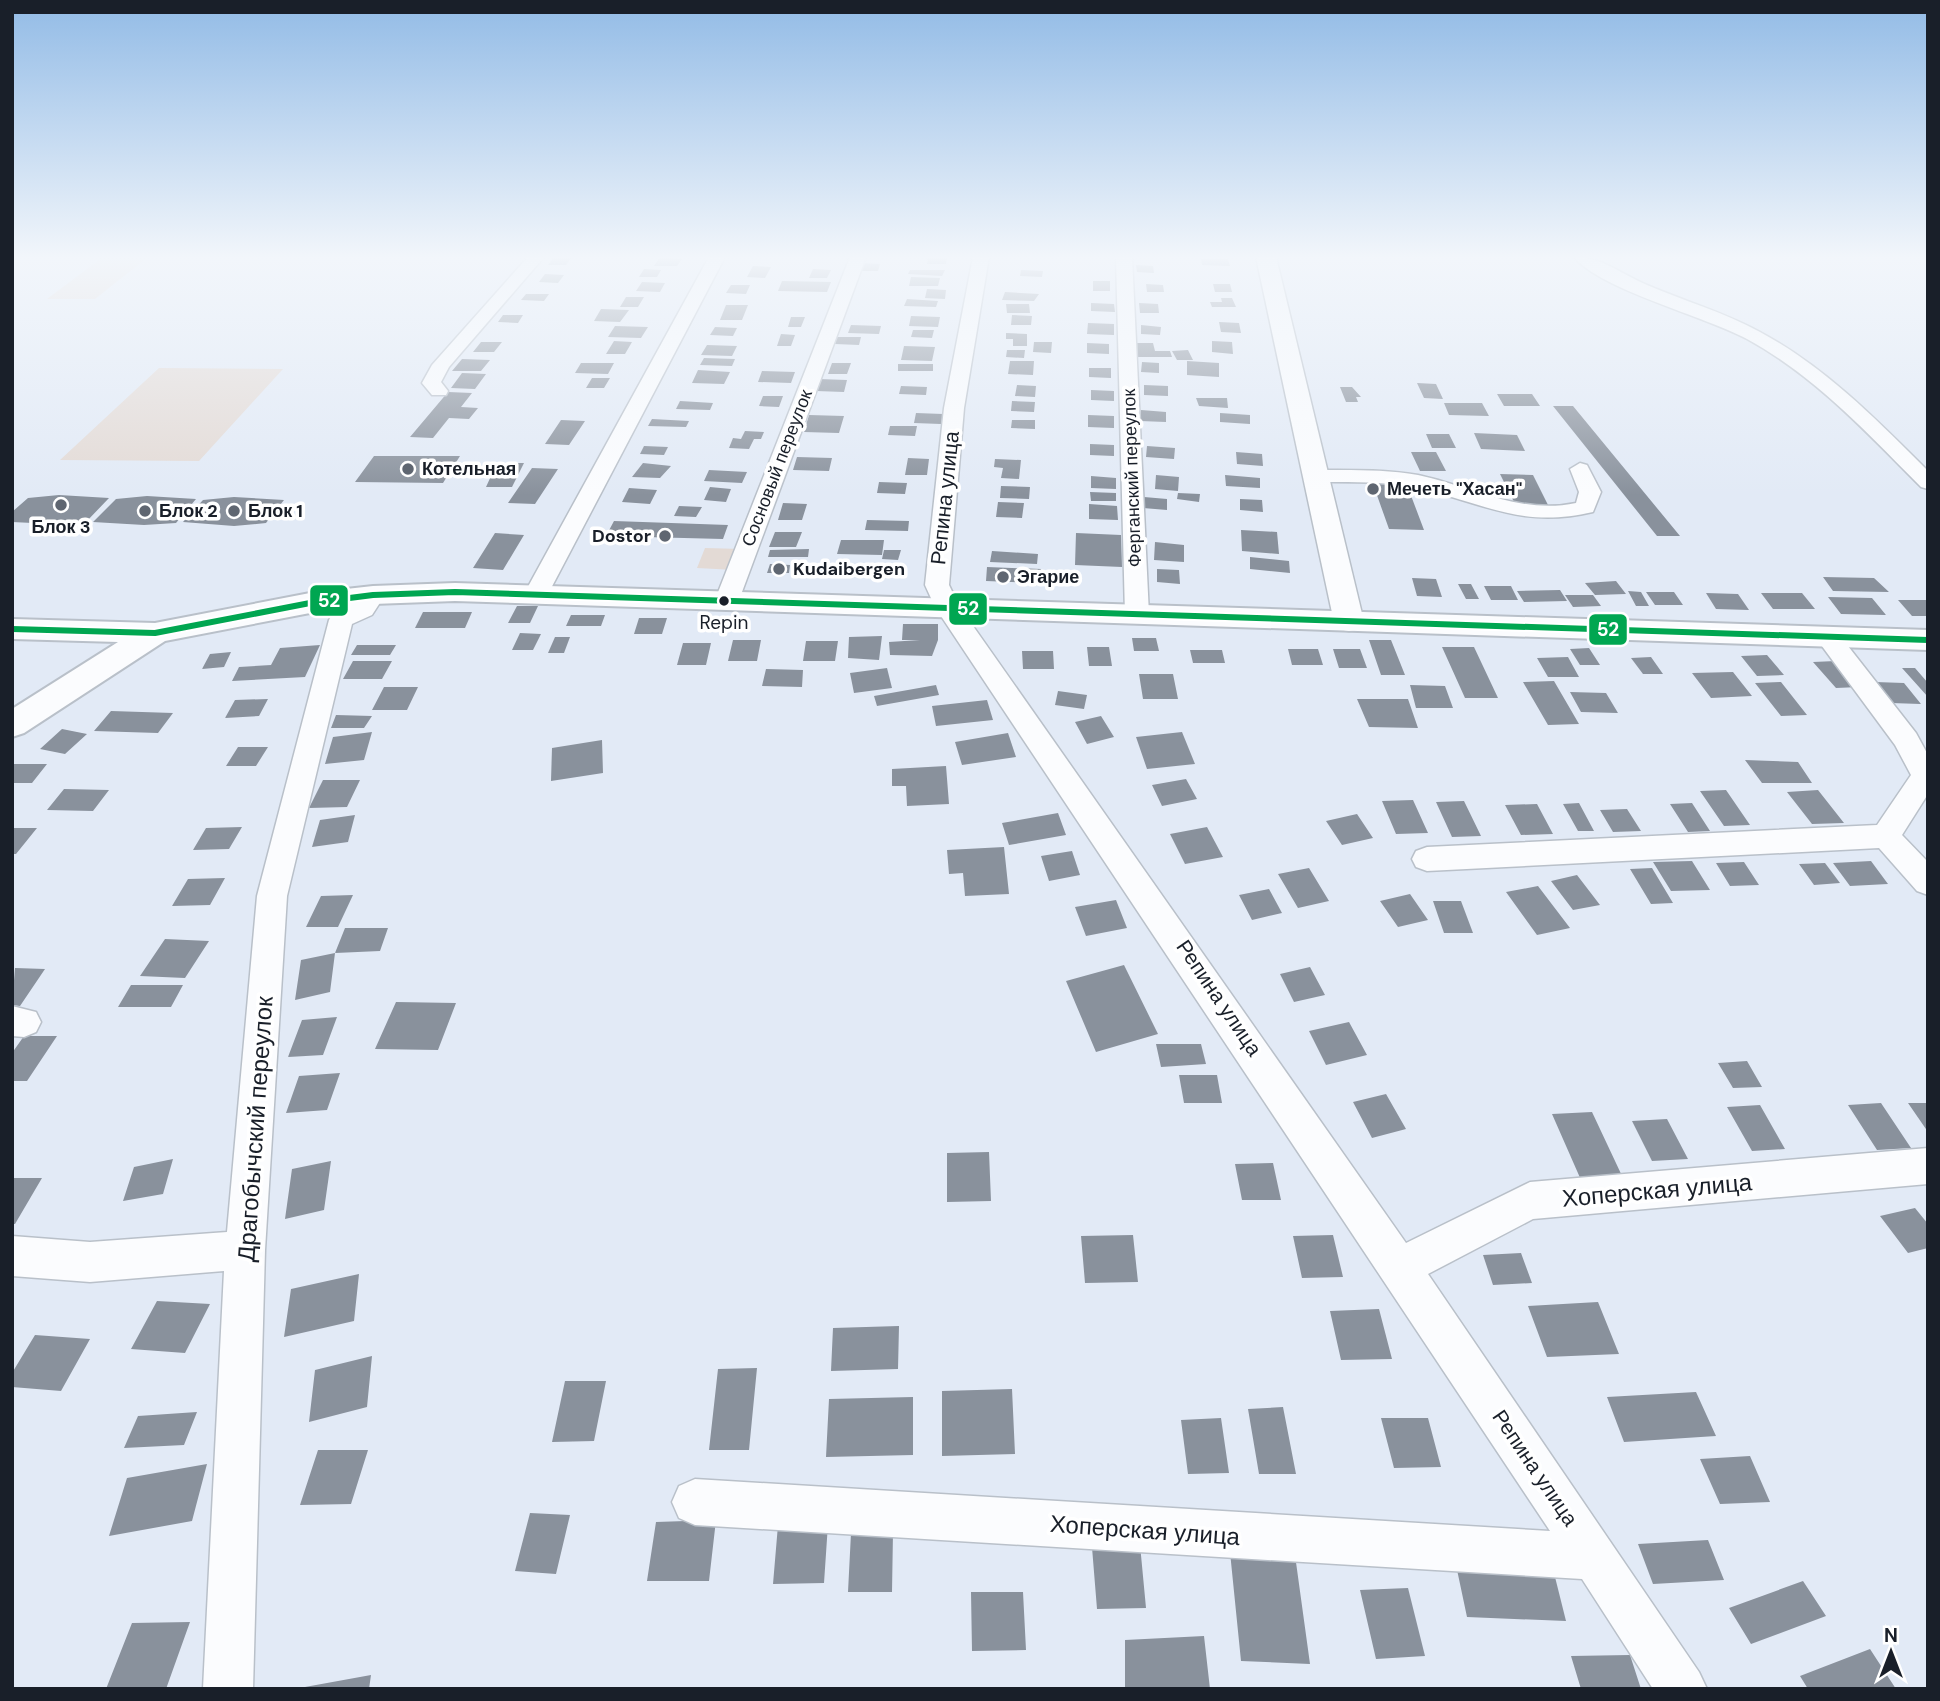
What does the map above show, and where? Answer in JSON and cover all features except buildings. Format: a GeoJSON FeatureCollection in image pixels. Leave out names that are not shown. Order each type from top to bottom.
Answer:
{"type":"FeatureCollection","features":[{"type":"Feature","properties":{"kind":"main road"},"geometry":{"type":"LineString","coordinates":[[12,629],[155,633],[310,603],[373,595],[455,592],[1928,640]]}},
{"type":"Feature","properties":{"kind":"main road"},"geometry":{"type":"LineString","coordinates":[[12,725],[155,633]]}},
{"type":"Feature","properties":{"kind":"street"},"geometry":{"type":"LineString","coordinates":[[439,391],[431,383],[441,365],[466,336]]}},
{"type":"Feature","properties":{"kind":"street"},"geometry":{"type":"LineString","coordinates":[[536,594],[675,336]]}},
{"type":"Feature","properties":{"kind":"street","name":"Сосновый переулок"},"geometry":{"type":"LineString","coordinates":[[727,600],[828,336]]}},
{"type":"Feature","properties":{"kind":"street","name":"Репина улица"},"geometry":{"type":"LineString","coordinates":[[967,336],[953,421],[937,585],[947,607],[1137,878],[1401,1266],[1682,1689]]}},
{"type":"Feature","properties":{"kind":"street","name":"Ферганский переулок"},"geometry":{"type":"LineString","coordinates":[[1127,336],[1137,615]]}},
{"type":"Feature","properties":{"kind":"street"},"geometry":{"type":"LineString","coordinates":[[1284,336],[1349,622]]}},
{"type":"Feature","properties":{"kind":"street"},"geometry":{"type":"LineString","coordinates":[[1755,336],[1798,362],[1838,392],[1928,483]]}},
{"type":"Feature","properties":{"kind":"street"},"geometry":{"type":"LineString","coordinates":[[1315,475],[1397,478],[1446,488],[1489,505],[1563,515],[1585,508],[1590,492],[1580,469]]}},
{"type":"Feature","properties":{"kind":"street","name":"Драгобычский переулок"},"geometry":{"type":"LineString","coordinates":[[228,1689],[245,1250],[272,896],[341,620],[363,610],[373,595]]}},
{"type":"Feature","properties":{"kind":"street"},"geometry":{"type":"LineString","coordinates":[[1828,638],[1906,740],[1925,775],[1886,836]]}},
{"type":"Feature","properties":{"kind":"street"},"geometry":{"type":"LineString","coordinates":[[1427,859],[1886,836]]}},
{"type":"Feature","properties":{"kind":"street"},"geometry":{"type":"LineString","coordinates":[[1886,836],[1928,883]]}},
{"type":"Feature","properties":{"kind":"street","name":"Хоперская улица"},"geometry":{"type":"LineString","coordinates":[[1401,1266],[1530,1201],[1928,1166]]}},
{"type":"Feature","properties":{"kind":"street"},"geometry":{"type":"LineString","coordinates":[[12,1256],[90,1262],[245,1250]]}},
{"type":"Feature","properties":{"kind":"street","name":"Хоперская улица"},"geometry":{"type":"LineString","coordinates":[[695,1502],[1594,1557]]}},
{"type":"Feature","properties":{"kind":"shaded area"},"geometry":{"type":"Polygon","coordinates":[[[159,368],[283,369],[199,461],[60,460],[159,368]]]}},
{"type":"Feature","properties":{"kind":"shaded area"},"geometry":{"type":"Polygon","coordinates":[[[705,548],[742,549],[735,570],[697,568],[705,548]]]}},
{"type":"Feature","properties":{"kind":"transit line","name":"52"},"geometry":{"type":"LineString","coordinates":[[12,629],[155,633],[310,603],[373,595],[455,592],[1928,640]]}},
{"type":"Feature","properties":{"kind":"place","name":"Котельная"},"geometry":{"type":"Point","coordinates":[408,469]}},
{"type":"Feature","properties":{"kind":"place","name":"Мечеть \"Хасан\""},"geometry":{"type":"Point","coordinates":[1373,489]}},
{"type":"Feature","properties":{"kind":"place","name":"Блок 3"},"geometry":{"type":"Point","coordinates":[61,505]}},
{"type":"Feature","properties":{"kind":"place","name":"Блок 2"},"geometry":{"type":"Point","coordinates":[145,511]}},
{"type":"Feature","properties":{"kind":"place","name":"Блок 1"},"geometry":{"type":"Point","coordinates":[234,511]}},
{"type":"Feature","properties":{"kind":"place","name":"Dostor"},"geometry":{"type":"Point","coordinates":[665,536]}},
{"type":"Feature","properties":{"kind":"place","name":"Kudaibergen"},"geometry":{"type":"Point","coordinates":[779,569]}},
{"type":"Feature","properties":{"kind":"place","name":"Эгарие"},"geometry":{"type":"Point","coordinates":[1003,577]}},
{"type":"Feature","properties":{"kind":"place","name":"Repin"},"geometry":{"type":"Point","coordinates":[724,601]}}]}
